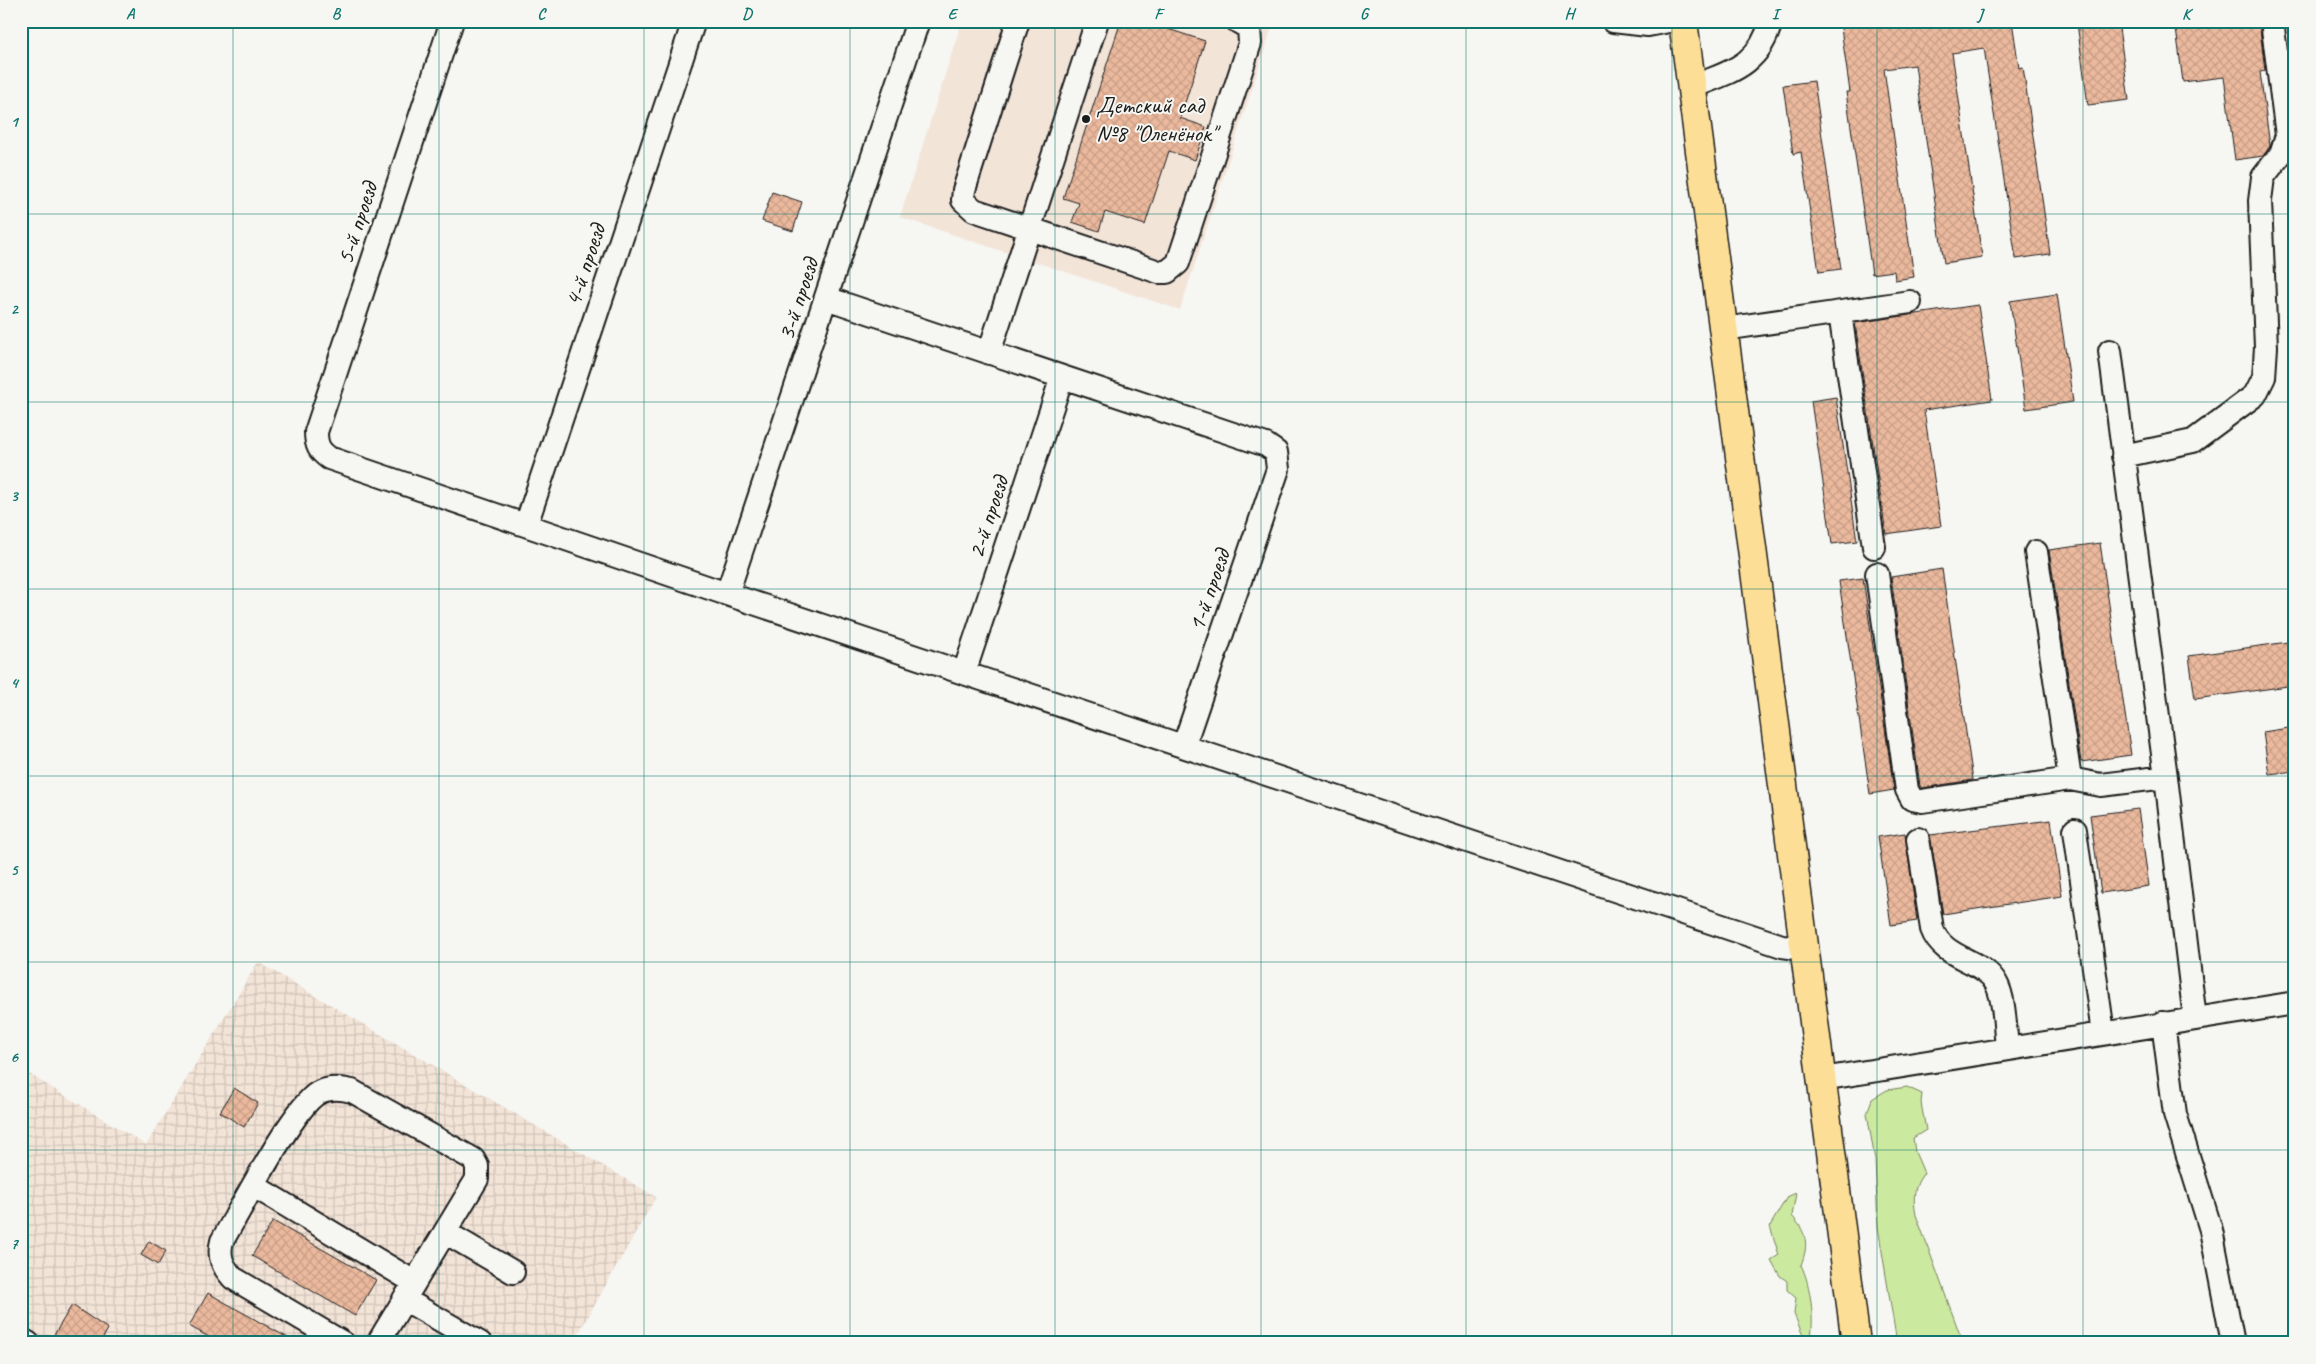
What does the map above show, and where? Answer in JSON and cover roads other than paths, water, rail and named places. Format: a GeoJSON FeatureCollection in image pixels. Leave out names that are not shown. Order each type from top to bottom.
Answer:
{"type":"FeatureCollection","features":[{"type":"Feature","properties":{"kind":"main road"},"geometry":{"type":"LineString","coordinates":[[1683,21],[1856,1343]]}},
{"type":"Feature","properties":{"kind":"street","name":"5-й проезд"},"geometry":{"type":"LineString","coordinates":[[452,21],[316,432],[316,442],[320,452],[329,458],[526,526]]}},
{"type":"Feature","properties":{"kind":"street","name":"4-й проезд"},"geometry":{"type":"LineString","coordinates":[[526,526],[694,21]]}},
{"type":"Feature","properties":{"kind":"street","name":"3-й проезд"},"geometry":{"type":"LineString","coordinates":[[727,594],[918,21]]}},
{"type":"Feature","properties":{"kind":"street"},"geometry":{"type":"LineString","coordinates":[[1018,21],[964,190],[964,200],[974,210],[1159,272],[1167,272],[1178,263],[1250,43],[1249,28],[1237,21]]}},
{"type":"Feature","properties":{"kind":"street"},"geometry":{"type":"LineString","coordinates":[[989,353],[1097,21]]}},
{"type":"Feature","properties":{"kind":"street"},"geometry":{"type":"LineString","coordinates":[[1613,21],[1648,25],[1669,21]]}},
{"type":"Feature","properties":{"kind":"street"},"geometry":{"type":"LineString","coordinates":[[1692,87],[1746,63],[1758,52],[1767,36],[1771,21]]}},
{"type":"Feature","properties":{"kind":"street"},"geometry":{"type":"LineString","coordinates":[[2124,456],[2193,441],[2255,395],[2264,377],[2266,347],[2260,201],[2263,176],[2281,154],[2287,135],[2272,21]]}},
{"type":"Feature","properties":{"kind":"street"},"geometry":{"type":"LineString","coordinates":[[826,298],[1062,377]]}},
{"type":"Feature","properties":{"kind":"street"},"geometry":{"type":"LineString","coordinates":[[1724,329],[1910,302]]}},
{"type":"Feature","properties":{"kind":"street"},"geometry":{"type":"LineString","coordinates":[[1840,313],[1874,546]]}},
{"type":"Feature","properties":{"kind":"street"},"geometry":{"type":"LineString","coordinates":[[2110,351],[2166,777],[2195,1019]]}},
{"type":"Feature","properties":{"kind":"street","name":"1-й проезд"},"geometry":{"type":"LineString","coordinates":[[1062,377],[1266,445],[1276,452],[1278,469],[1184,745]]}},
{"type":"Feature","properties":{"kind":"street","name":"2-й проезд"},"geometry":{"type":"LineString","coordinates":[[964,673],[1062,377]]}},
{"type":"Feature","properties":{"kind":"street"},"geometry":{"type":"LineString","coordinates":[[526,526],[1782,946],[1805,949]]}},
{"type":"Feature","properties":{"kind":"street"},"geometry":{"type":"LineString","coordinates":[[2036,552],[2070,779]]}},
{"type":"Feature","properties":{"kind":"street"},"geometry":{"type":"LineString","coordinates":[[1878,574],[1907,790],[1912,799],[1922,801],[2070,779],[2101,785],[2166,777]]}},
{"type":"Feature","properties":{"kind":"street"},"geometry":{"type":"LineString","coordinates":[[2075,830],[2103,1032]]}},
{"type":"Feature","properties":{"kind":"street"},"geometry":{"type":"LineString","coordinates":[[1918,840],[1935,939],[1943,947],[1990,975],[1996,982],[2000,994],[2007,1048]]}},
{"type":"Feature","properties":{"kind":"street"},"geometry":{"type":"LineString","coordinates":[[1822,1078],[2103,1032],[2295,1004]]}},
{"type":"Feature","properties":{"kind":"street"},"geometry":{"type":"LineString","coordinates":[[2163,1023],[2175,1114],[2211,1230],[2233,1343]]}},
{"type":"Feature","properties":{"kind":"street"},"geometry":{"type":"LineString","coordinates":[[343,1343],[233,1278],[225,1270],[220,1250],[222,1240],[306,1103],[316,1094],[327,1089],[352,1091],[473,1159],[477,1166],[476,1179],[378,1343]]}},
{"type":"Feature","properties":{"kind":"street"},"geometry":{"type":"LineString","coordinates":[[254,1186],[409,1291],[480,1343]]}},
{"type":"Feature","properties":{"kind":"street"},"geometry":{"type":"LineString","coordinates":[[445,1232],[514,1272]]}},
{"type":"Feature","properties":{"kind":"street"},"geometry":{"type":"LineString","coordinates":[[21,1339],[28,1343]]}},
{"type":"Feature","properties":{"kind":"place","name":"Детский сад №8 \"Оленёнок\""},"geometry":{"type":"Point","coordinates":[1086,119]}}]}
